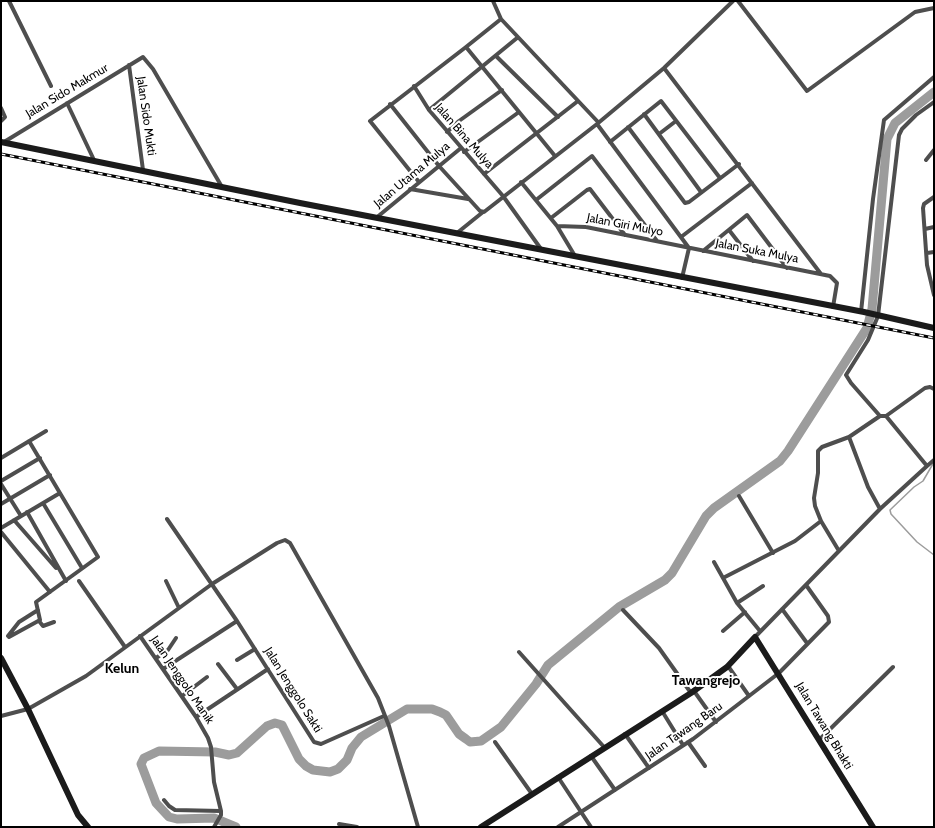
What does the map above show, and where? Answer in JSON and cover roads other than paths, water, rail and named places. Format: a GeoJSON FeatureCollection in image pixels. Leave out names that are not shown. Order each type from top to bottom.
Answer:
{"type":"FeatureCollection","features":[{"type":"Feature","properties":{"kind":"main road"},"geometry":{"type":"LineString","coordinates":[[3,142],[456,234],[541,249],[833,308],[863,312],[934,328]]}},
{"type":"Feature","properties":{"kind":"main road"},"geometry":{"type":"LineString","coordinates":[[481,827],[625,733],[692,692],[728,666],[755,637]]}},
{"type":"Feature","properties":{"kind":"main road","name":"Jalan Tawang Bhakti"},"geometry":{"type":"LineString","coordinates":[[755,637],[779,673],[873,827]]}},
{"type":"Feature","properties":{"kind":"main road"},"geometry":{"type":"LineString","coordinates":[[1,658],[28,709],[78,815],[88,827]]}},
{"type":"Feature","properties":{"kind":"street"},"geometry":{"type":"LineString","coordinates":[[9,1],[51,86]]}},
{"type":"Feature","properties":{"kind":"street"},"geometry":{"type":"LineString","coordinates":[[493,1],[501,19],[517,38],[578,101],[597,123],[689,248],[682,278]]}},
{"type":"Feature","properties":{"kind":"street"},"geometry":{"type":"LineString","coordinates":[[456,234],[664,68],[733,1]]}},
{"type":"Feature","properties":{"kind":"street"},"geometry":{"type":"LineString","coordinates":[[738,1],[807,91],[915,12],[934,8]]}},
{"type":"Feature","properties":{"kind":"street"},"geometry":{"type":"LineString","coordinates":[[419,182],[370,121],[501,19]]}},
{"type":"Feature","properties":{"kind":"street"},"geometry":{"type":"LineString","coordinates":[[429,110],[517,38]]}},
{"type":"Feature","properties":{"kind":"street"},"geometry":{"type":"LineString","coordinates":[[466,47],[555,156]]}},
{"type":"Feature","properties":{"kind":"street"},"geometry":{"type":"LineString","coordinates":[[496,56],[558,117]]}},
{"type":"Feature","properties":{"kind":"street","name":"Jalan Sido Makmur"},"geometry":{"type":"LineString","coordinates":[[3,142],[141,57],[144,58],[153,69],[222,187]]}},
{"type":"Feature","properties":{"kind":"street","name":"Jalan Sido Mukti"},"geometry":{"type":"LineString","coordinates":[[129,65],[143,170]]}},
{"type":"Feature","properties":{"kind":"street"},"geometry":{"type":"LineString","coordinates":[[664,68],[739,164],[821,274],[830,276],[836,281],[833,308]]}},
{"type":"Feature","properties":{"kind":"street"},"geometry":{"type":"LineString","coordinates":[[863,312],[873,199],[884,120],[934,77]]}},
{"type":"Feature","properties":{"kind":"street","name":"Jalan Bina Mulya"},"geometry":{"type":"LineString","coordinates":[[414,86],[429,110],[460,148],[503,196],[541,249]]}},
{"type":"Feature","properties":{"kind":"street"},"geometry":{"type":"LineString","coordinates":[[447,132],[459,121],[502,90]]}},
{"type":"Feature","properties":{"kind":"street"},"geometry":{"type":"LineString","coordinates":[[484,174],[578,101]]}},
{"type":"Feature","properties":{"kind":"street"},"geometry":{"type":"LineString","coordinates":[[610,142],[661,101],[720,178]]}},
{"type":"Feature","properties":{"kind":"street"},"geometry":{"type":"LineString","coordinates":[[880,416],[851,383],[846,375],[868,340],[877,315],[899,135],[902,129],[916,115],[934,102]]}},
{"type":"Feature","properties":{"kind":"street"},"geometry":{"type":"LineString","coordinates":[[67,103],[94,160]]}},
{"type":"Feature","properties":{"kind":"street"},"geometry":{"type":"LineString","coordinates":[[390,104],[439,166],[468,199],[483,212]]}},
{"type":"Feature","properties":{"kind":"street"},"geometry":{"type":"LineString","coordinates":[[1,108],[5,117],[1,121]]}},
{"type":"Feature","properties":{"kind":"street"},"geometry":{"type":"LineString","coordinates":[[464,152],[519,112]]}},
{"type":"Feature","properties":{"kind":"street"},"geometry":{"type":"LineString","coordinates":[[644,114],[702,192]]}},
{"type":"Feature","properties":{"kind":"street"},"geometry":{"type":"LineString","coordinates":[[659,134],[676,121]]}},
{"type":"Feature","properties":{"kind":"street"},"geometry":{"type":"LineString","coordinates":[[628,127],[684,203],[689,202],[739,164]]}},
{"type":"Feature","properties":{"kind":"street","name":"Jalan Utama Mulya"},"geometry":{"type":"LineString","coordinates":[[376,218],[460,148]]}},
{"type":"Feature","properties":{"kind":"street"},"geometry":{"type":"LineString","coordinates":[[926,160],[934,150]]}},
{"type":"Feature","properties":{"kind":"street"},"geometry":{"type":"LineString","coordinates":[[536,200],[592,156],[657,241]]}},
{"type":"Feature","properties":{"kind":"street"},"geometry":{"type":"LineString","coordinates":[[521,182],[557,226],[576,257]]}},
{"type":"Feature","properties":{"kind":"street"},"geometry":{"type":"LineString","coordinates":[[681,238],[752,183]]}},
{"type":"Feature","properties":{"kind":"street"},"geometry":{"type":"LineString","coordinates":[[410,189],[468,199]]}},
{"type":"Feature","properties":{"kind":"street"},"geometry":{"type":"LineString","coordinates":[[551,218],[586,190],[590,189],[624,235]]}},
{"type":"Feature","properties":{"kind":"street"},"geometry":{"type":"LineString","coordinates":[[934,198],[923,206],[927,265],[934,295]]}},
{"type":"Feature","properties":{"kind":"street"},"geometry":{"type":"LineString","coordinates":[[703,251],[747,215],[787,268]]}},
{"type":"Feature","properties":{"kind":"street","name":"Jalan Giri Mulyo"},"geometry":{"type":"LineString","coordinates":[[557,226],[578,226],[689,248]]}},
{"type":"Feature","properties":{"kind":"street"},"geometry":{"type":"LineString","coordinates":[[925,229],[934,227]]}},
{"type":"Feature","properties":{"kind":"street"},"geometry":{"type":"LineString","coordinates":[[729,230],[753,261]]}},
{"type":"Feature","properties":{"kind":"street","name":"Jalan Suka Mulya"},"geometry":{"type":"LineString","coordinates":[[689,248],[821,274]]}},
{"type":"Feature","properties":{"kind":"street"},"geometry":{"type":"LineString","coordinates":[[927,253],[934,252]]}},
{"type":"Feature","properties":{"kind":"street"},"geometry":{"type":"LineString","coordinates":[[839,551],[821,522],[814,501],[818,473],[818,451],[822,447],[849,437],[880,416],[886,416],[924,388],[930,387],[934,389]]}},
{"type":"Feature","properties":{"kind":"street"},"geometry":{"type":"LineString","coordinates":[[886,416],[927,466]]}},
{"type":"Feature","properties":{"kind":"street"},"geometry":{"type":"LineString","coordinates":[[1,458],[46,431]]}},
{"type":"Feature","properties":{"kind":"street"},"geometry":{"type":"LineString","coordinates":[[849,437],[870,492],[880,509]]}},
{"type":"Feature","properties":{"kind":"street"},"geometry":{"type":"LineString","coordinates":[[29,441],[97,556],[66,581],[36,602],[41,619],[39,621],[43,626],[54,622]]}},
{"type":"Feature","properties":{"kind":"street"},"geometry":{"type":"LineString","coordinates":[[21,516],[1,482],[40,458]]}},
{"type":"Feature","properties":{"kind":"street"},"geometry":{"type":"LineString","coordinates":[[755,637],[880,509],[934,460]]}},
{"type":"Feature","properties":{"kind":"street"},"geometry":{"type":"LineString","coordinates":[[1,504],[50,475]]}},
{"type":"Feature","properties":{"kind":"street"},"geometry":{"type":"LineString","coordinates":[[1,528],[60,492]]}},
{"type":"Feature","properties":{"kind":"street"},"geometry":{"type":"LineString","coordinates":[[739,496],[773,553]]}},
{"type":"Feature","properties":{"kind":"street"},"geometry":{"type":"LineString","coordinates":[[43,503],[82,568]]}},
{"type":"Feature","properties":{"kind":"street"},"geometry":{"type":"LineString","coordinates":[[27,512],[66,581]]}},
{"type":"Feature","properties":{"kind":"street","name":"Jalan Jenggolo Sakti"},"geometry":{"type":"LineString","coordinates":[[167,519],[237,621],[316,744],[321,744],[385,716]]}},
{"type":"Feature","properties":{"kind":"street"},"geometry":{"type":"LineString","coordinates":[[14,520],[62,575]]}},
{"type":"Feature","properties":{"kind":"street"},"geometry":{"type":"LineString","coordinates":[[723,578],[795,541],[821,522]]}},
{"type":"Feature","properties":{"kind":"street"},"geometry":{"type":"LineString","coordinates":[[1,532],[50,592]]}},
{"type":"Feature","properties":{"kind":"street"},"geometry":{"type":"LineString","coordinates":[[1,716],[28,709],[91,673],[212,584],[284,540],[289,542],[378,698],[389,726],[418,827]]}},
{"type":"Feature","properties":{"kind":"street"},"geometry":{"type":"LineString","coordinates":[[714,562],[737,603],[760,632]]}},
{"type":"Feature","properties":{"kind":"street"},"geometry":{"type":"LineString","coordinates":[[79,581],[125,648]]}},
{"type":"Feature","properties":{"kind":"street"},"geometry":{"type":"LineString","coordinates":[[166,581],[179,608]]}},
{"type":"Feature","properties":{"kind":"street","name":"Jalan Tawang Baru"},"geometry":{"type":"LineString","coordinates":[[558,827],[688,742],[779,673],[807,643],[829,623],[828,616],[806,585]]}},
{"type":"Feature","properties":{"kind":"street"},"geometry":{"type":"LineString","coordinates":[[737,603],[763,586]]}},
{"type":"Feature","properties":{"kind":"street"},"geometry":{"type":"LineString","coordinates":[[782,609],[807,643]]}},
{"type":"Feature","properties":{"kind":"street"},"geometry":{"type":"LineString","coordinates":[[38,610],[19,622],[8,636],[39,621]]}},
{"type":"Feature","properties":{"kind":"street"},"geometry":{"type":"LineString","coordinates":[[623,610],[658,648],[716,722]]}},
{"type":"Feature","properties":{"kind":"street"},"geometry":{"type":"LineString","coordinates":[[723,631],[745,612]]}},
{"type":"Feature","properties":{"kind":"street"},"geometry":{"type":"LineString","coordinates":[[163,669],[237,621]]}},
{"type":"Feature","properties":{"kind":"street","name":"Jalan Jenggolo Manik"},"geometry":{"type":"LineString","coordinates":[[140,636],[196,716],[206,734],[211,747],[214,782],[221,813]]}},
{"type":"Feature","properties":{"kind":"street"},"geometry":{"type":"LineString","coordinates":[[156,658],[168,650],[176,638]]}},
{"type":"Feature","properties":{"kind":"street"},"geometry":{"type":"LineString","coordinates":[[237,660],[255,649]]}},
{"type":"Feature","properties":{"kind":"street"},"geometry":{"type":"LineString","coordinates":[[519,652],[604,747]]}},
{"type":"Feature","properties":{"kind":"street"},"geometry":{"type":"LineString","coordinates":[[218,664],[237,689]]}},
{"type":"Feature","properties":{"kind":"street"},"geometry":{"type":"LineString","coordinates":[[728,666],[749,696]]}},
{"type":"Feature","properties":{"kind":"street"},"geometry":{"type":"LineString","coordinates":[[819,740],[893,667]]}},
{"type":"Feature","properties":{"kind":"street"},"geometry":{"type":"LineString","coordinates":[[196,716],[268,669]]}},
{"type":"Feature","properties":{"kind":"street"},"geometry":{"type":"LineString","coordinates":[[182,696],[207,677]]}},
{"type":"Feature","properties":{"kind":"street"},"geometry":{"type":"LineString","coordinates":[[662,711],[683,745]]}},
{"type":"Feature","properties":{"kind":"street"},"geometry":{"type":"LineString","coordinates":[[625,733],[649,768]]}},
{"type":"Feature","properties":{"kind":"street"},"geometry":{"type":"LineString","coordinates":[[495,742],[532,794]]}},
{"type":"Feature","properties":{"kind":"street"},"geometry":{"type":"LineString","coordinates":[[688,742],[705,766]]}},
{"type":"Feature","properties":{"kind":"street"},"geometry":{"type":"LineString","coordinates":[[591,756],[615,790]]}},
{"type":"Feature","properties":{"kind":"street"},"geometry":{"type":"LineString","coordinates":[[558,777],[591,827]]}},
{"type":"Feature","properties":{"kind":"street"},"geometry":{"type":"LineString","coordinates":[[164,800],[175,810],[221,813],[215,826]]}},
{"type":"Feature","properties":{"kind":"street"},"geometry":{"type":"LineString","coordinates":[[338,824],[357,827]]}},
{"type":"Feature","properties":{"kind":"waterway"},"geometry":{"type":"LineString","coordinates":[[236,827],[214,818],[177,819],[169,817],[156,803],[141,764],[144,758],[159,751],[215,752],[229,755],[237,753],[267,726],[275,723],[282,725],[299,759],[306,766],[313,770],[330,772],[338,769],[347,760],[352,748],[361,737],[407,709],[432,709],[440,712],[446,715],[459,734],[470,742],[481,741],[501,727],[536,684],[548,665],[619,607],[665,580],[672,573],[706,516],[714,508],[780,461],[788,451],[867,328],[872,309],[887,139],[895,123],[934,92]]}},
{"type":"Feature","properties":{"kind":"waterway"},"geometry":{"type":"LineString","coordinates":[[934,462],[923,481],[914,487],[890,510],[891,514],[917,542],[934,555]]}},
{"type":"Feature","properties":{"kind":"railway"},"geometry":{"type":"LineString","coordinates":[[1,154],[934,338]]}},
{"type":"Feature","properties":{"kind":"district","name":"Kelun"},"geometry":{"type":"Point","coordinates":[122,669]}},
{"type":"Feature","properties":{"kind":"district","name":"Tawangrejo"},"geometry":{"type":"Point","coordinates":[706,681]}}]}
